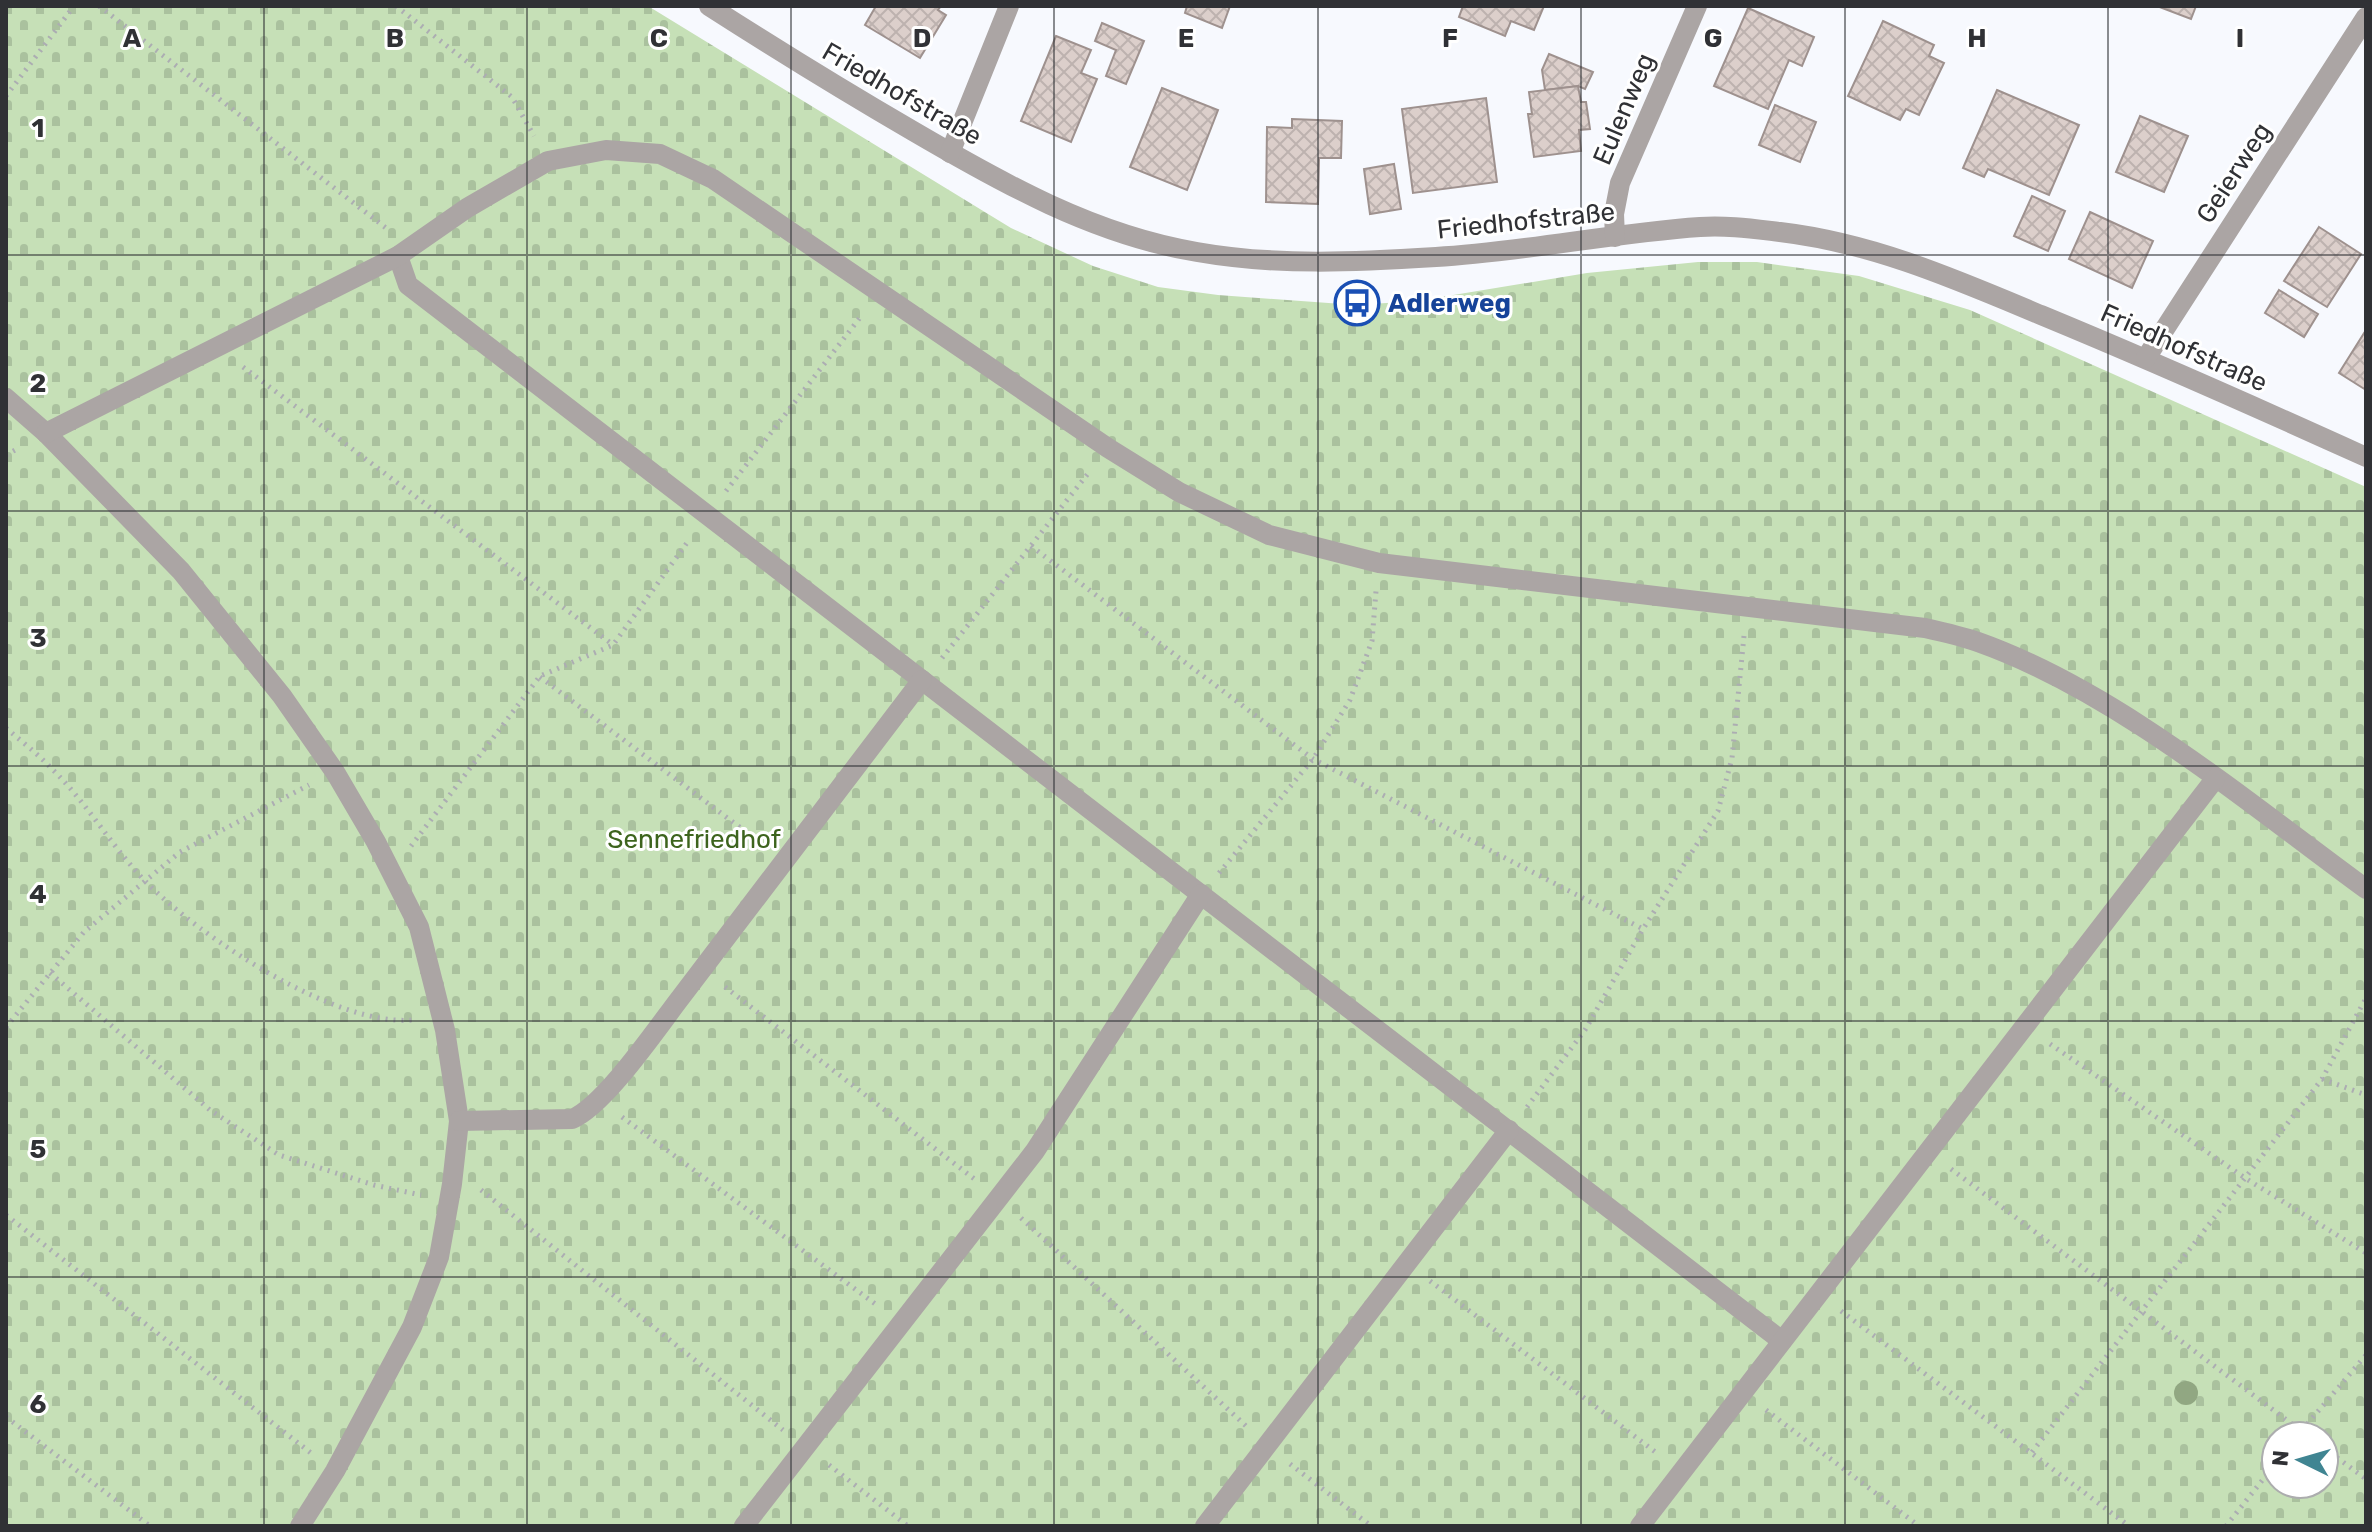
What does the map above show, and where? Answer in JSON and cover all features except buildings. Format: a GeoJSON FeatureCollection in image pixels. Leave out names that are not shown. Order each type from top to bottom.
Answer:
{"type":"FeatureCollection","features":[{"type":"Feature","properties":{"kind":"street","name":"Friedhofstraße"},"geometry":{"type":"LineString","coordinates":[[709,6],[809,70],[993,177],[1062,210],[1121,233],[1198,252],[1257,259],[1343,263],[1456,256],[1705,226],[1780,232],[1845,242],[1915,263],[2146,358],[2366,457]]}},
{"type":"Feature","properties":{"kind":"street"},"geometry":{"type":"LineString","coordinates":[[950,153],[1009,6]]}},
{"type":"Feature","properties":{"kind":"street","name":"Eulenweg"},"geometry":{"type":"LineString","coordinates":[[1615,237],[1614,214],[1620,183],[1697,6]]}},
{"type":"Feature","properties":{"kind":"street","name":"Geierweg"},"geometry":{"type":"LineString","coordinates":[[2146,358],[2366,17]]}},
{"type":"Feature","properties":{"kind":"street"},"geometry":{"type":"LineString","coordinates":[[46,433],[398,256],[467,208],[548,161],[606,150],[660,154],[713,179],[1108,448],[1179,492],[1269,535],[1379,563],[1925,628],[1978,642],[2071,683],[2147,730],[2366,889]]}},
{"type":"Feature","properties":{"kind":"street"},"geometry":{"type":"LineString","coordinates":[[398,256],[408,285],[1782,1341]]}},
{"type":"Feature","properties":{"kind":"street"},"geometry":{"type":"LineString","coordinates":[[6,398],[46,433],[181,571],[282,696],[335,772],[389,866],[419,927],[442,1017],[459,1121],[451,1192],[439,1257],[412,1327],[335,1471],[300,1526]]}},
{"type":"Feature","properties":{"kind":"street"},"geometry":{"type":"LineString","coordinates":[[459,1121],[572,1119],[585,1114],[702,969],[922,680]]}},
{"type":"Feature","properties":{"kind":"street"},"geometry":{"type":"LineString","coordinates":[[1640,1526],[2215,779]]}},
{"type":"Feature","properties":{"kind":"street"},"geometry":{"type":"LineString","coordinates":[[744,1526],[1035,1151],[1201,894]]}},
{"type":"Feature","properties":{"kind":"street"},"geometry":{"type":"LineString","coordinates":[[1205,1526],[1509,1130]]}},
{"type":"Feature","properties":{"kind":"path"},"geometry":{"type":"LineString","coordinates":[[6,96],[74,6]]}},
{"type":"Feature","properties":{"kind":"path"},"geometry":{"type":"LineString","coordinates":[[99,6],[386,227],[398,256]]}},
{"type":"Feature","properties":{"kind":"path"},"geometry":{"type":"LineString","coordinates":[[396,6],[512,97],[548,161]]}},
{"type":"Feature","properties":{"kind":"path"},"geometry":{"type":"LineString","coordinates":[[389,866],[406,853],[540,676],[613,645],[708,515],[880,292]]}},
{"type":"Feature","properties":{"kind":"path"},"geometry":{"type":"LineString","coordinates":[[217,347],[613,645]]}},
{"type":"Feature","properties":{"kind":"path"},"geometry":{"type":"LineString","coordinates":[[922,680],[1108,448]]}},
{"type":"Feature","properties":{"kind":"path"},"geometry":{"type":"LineString","coordinates":[[1031,546],[1313,759],[1643,929]]}},
{"type":"Feature","properties":{"kind":"path"},"geometry":{"type":"LineString","coordinates":[[1201,894],[1313,759],[1350,700],[1372,641],[1379,563]]}},
{"type":"Feature","properties":{"kind":"path"},"geometry":{"type":"LineString","coordinates":[[1509,1130],[1585,1030],[1643,929],[1718,811],[1732,758],[1747,605]]}},
{"type":"Feature","properties":{"kind":"path"},"geometry":{"type":"LineString","coordinates":[[540,676],[784,861]]}},
{"type":"Feature","properties":{"kind":"path"},"geometry":{"type":"LineString","coordinates":[[6,728],[53,769],[145,881],[193,923],[295,986],[363,1015],[401,1021],[442,1017]]}},
{"type":"Feature","properties":{"kind":"path"},"geometry":{"type":"LineString","coordinates":[[6,1027],[84,932],[180,852],[335,772]]}},
{"type":"Feature","properties":{"kind":"path"},"geometry":{"type":"LineString","coordinates":[[702,969],[999,1197],[1267,1446],[1371,1526]]}},
{"type":"Feature","properties":{"kind":"path"},"geometry":{"type":"LineString","coordinates":[[50,973],[210,1110],[279,1155],[374,1185],[451,1192],[480,1190],[908,1526]]}},
{"type":"Feature","properties":{"kind":"path"},"geometry":{"type":"LineString","coordinates":[[2032,1452],[2322,1079],[2366,998]]}},
{"type":"Feature","properties":{"kind":"path"},"geometry":{"type":"LineString","coordinates":[[2023,1025],[2245,1178],[2366,1253]]}},
{"type":"Feature","properties":{"kind":"path"},"geometry":{"type":"LineString","coordinates":[[2322,1079],[2366,1095]]}},
{"type":"Feature","properties":{"kind":"path"},"geometry":{"type":"LineString","coordinates":[[599,1100],[902,1324]]}},
{"type":"Feature","properties":{"kind":"path"},"geometry":{"type":"LineString","coordinates":[[1928,1152],[2282,1420]]}},
{"type":"Feature","properties":{"kind":"path"},"geometry":{"type":"LineString","coordinates":[[6,1215],[335,1471]]}},
{"type":"Feature","properties":{"kind":"path"},"geometry":{"type":"LineString","coordinates":[[1407,1263],[1681,1472]]}},
{"type":"Feature","properties":{"kind":"path"},"geometry":{"type":"LineString","coordinates":[[1819,1294],[2129,1526]]}},
{"type":"Feature","properties":{"kind":"path"},"geometry":{"type":"LineString","coordinates":[[2310,1420],[2366,1355]]}},
{"type":"Feature","properties":{"kind":"path"},"geometry":{"type":"LineString","coordinates":[[1743,1392],[1919,1526]]}},
{"type":"Feature","properties":{"kind":"path"},"geometry":{"type":"LineString","coordinates":[[6,1417],[150,1526]]}},
{"type":"Feature","properties":{"kind":"path"},"geometry":{"type":"LineString","coordinates":[[2340,1460],[2366,1479]]}},
{"type":"Feature","properties":{"kind":"path"},"geometry":{"type":"LineString","coordinates":[[2226,1526],[2260,1483]]}},
{"type":"Feature","properties":{"kind":"green space","name":"Sennefriedhof"},"geometry":{"type":"Polygon","coordinates":[[[6,6],[648,6],[1011,228],[1093,266],[1158,287],[1218,295],[1356,305],[1417,301],[1587,273],[1698,262],[1757,262],[1859,276],[1970,310],[2366,487],[2366,1526],[6,1526],[6,6]]]}},
{"type":"Feature","properties":{"kind":"place","name":"Adlerweg"},"geometry":{"type":"Point","coordinates":[1357,303]}}]}
